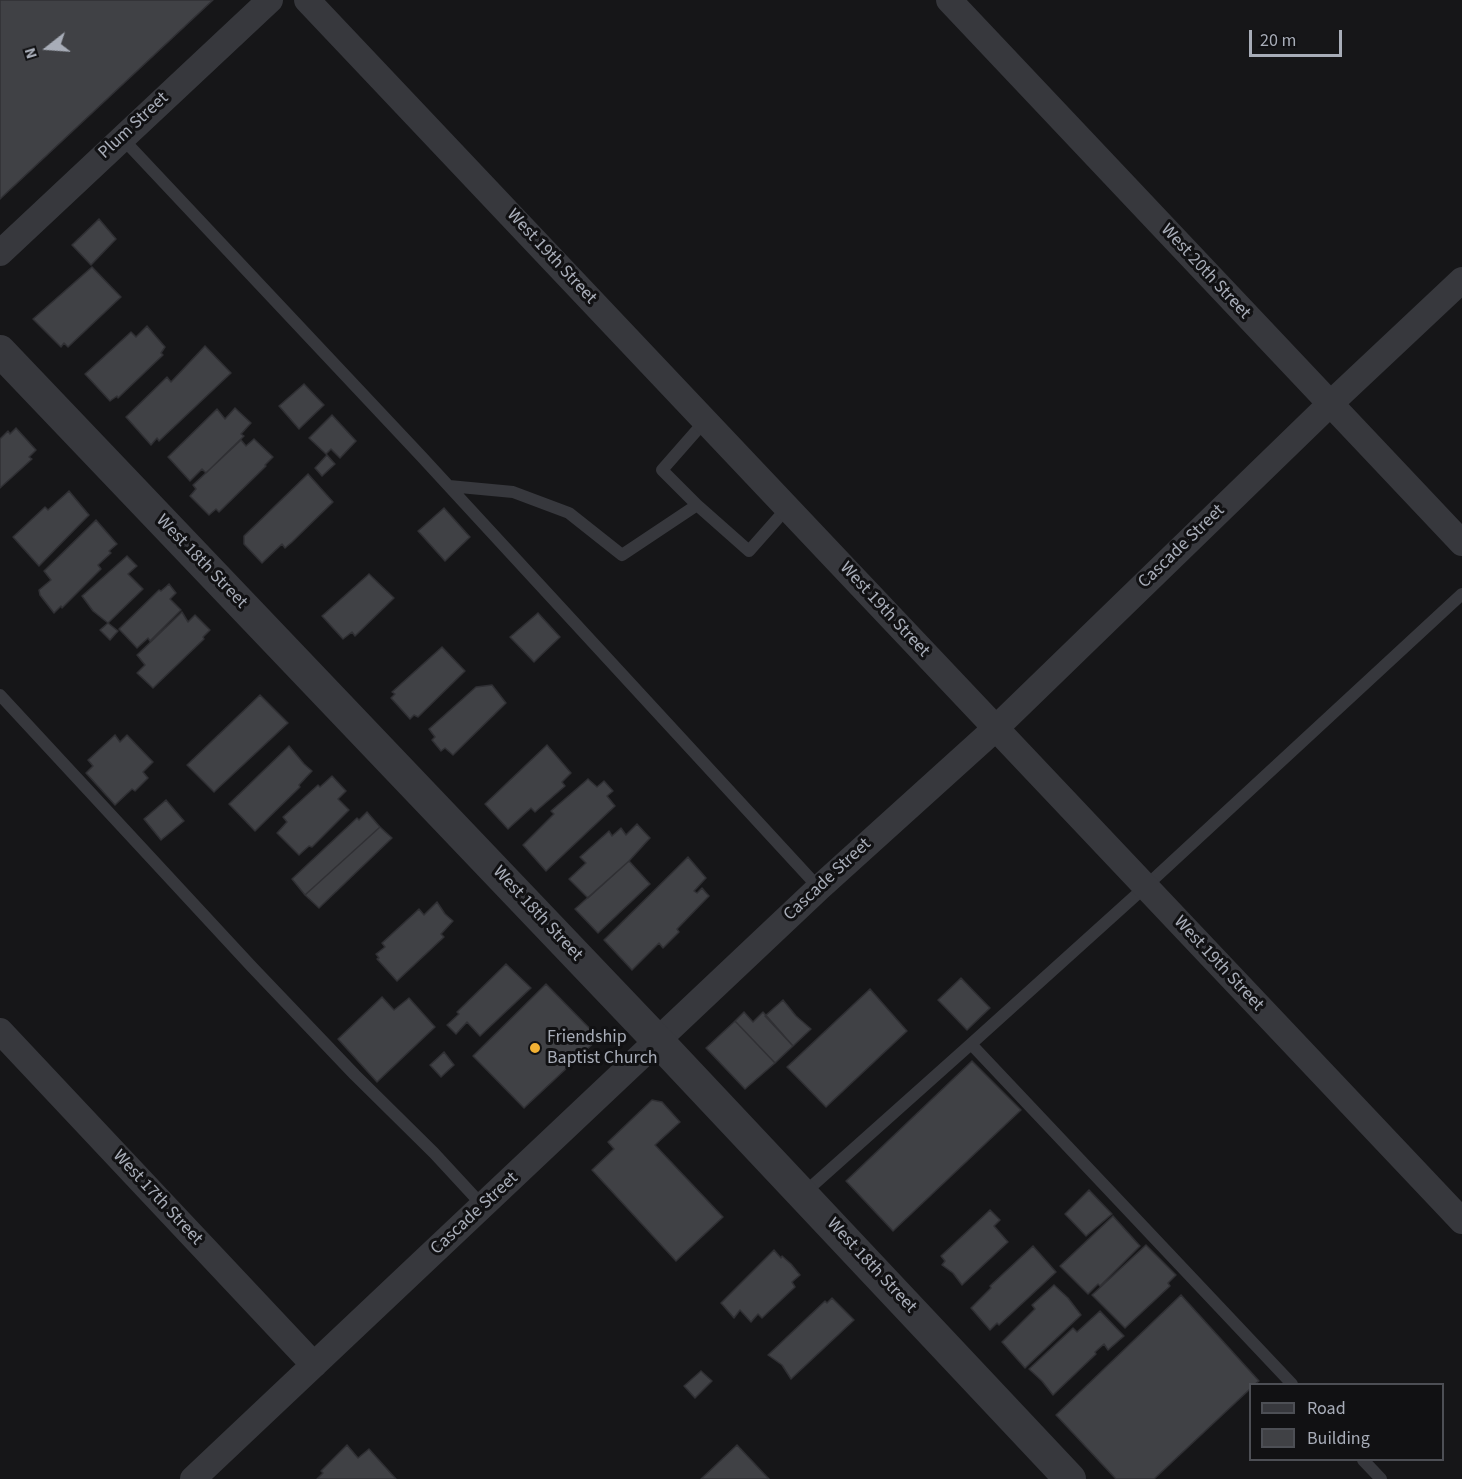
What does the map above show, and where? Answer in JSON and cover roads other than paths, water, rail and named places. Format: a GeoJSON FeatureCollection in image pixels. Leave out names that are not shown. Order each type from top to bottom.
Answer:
{"type":"FeatureCollection","features":[{"type":"Feature","properties":{"kind":"street","name":"Plum Street"},"geometry":{"type":"LineString","coordinates":[[0,254],[270,0]]}},
{"type":"Feature","properties":{"kind":"street","name":"West 19th Street"},"geometry":{"type":"LineString","coordinates":[[307,0],[1462,1221]]}},
{"type":"Feature","properties":{"kind":"street","name":"West 20th Street"},"geometry":{"type":"LineString","coordinates":[[949,0],[1462,543]]}},
{"type":"Feature","properties":{"kind":"street","name":"Cascade Street"},"geometry":{"type":"LineString","coordinates":[[193,1479],[819,888],[996,728],[1330,404],[1462,280]]}},
{"type":"Feature","properties":{"kind":"street","name":"West 18th Street"},"geometry":{"type":"LineString","coordinates":[[0,351],[658,1041],[1070,1479]]}},
{"type":"Feature","properties":{"kind":"street","name":"West 17th Street"},"geometry":{"type":"LineString","coordinates":[[0,1031],[314,1365]]}},
{"type":"Feature","properties":{"kind":"lane"},"geometry":{"type":"LineString","coordinates":[[122,138],[449,486],[819,888]]}},
{"type":"Feature","properties":{"kind":"lane"},"geometry":{"type":"LineString","coordinates":[[705,421],[662,470],[697,506],[749,551],[788,508]]}},
{"type":"Feature","properties":{"kind":"lane"},"geometry":{"type":"LineString","coordinates":[[449,486],[513,492],[569,513],[622,555],[697,506]]}},
{"type":"Feature","properties":{"kind":"lane"},"geometry":{"type":"LineString","coordinates":[[802,1194],[1145,887],[1462,594]]}},
{"type":"Feature","properties":{"kind":"lane"},"geometry":{"type":"LineString","coordinates":[[0,695],[260,975],[483,1206]]}},
{"type":"Feature","properties":{"kind":"lane"},"geometry":{"type":"LineString","coordinates":[[971,1044],[1291,1383]]}},
{"type":"Feature","properties":{"kind":"lane"},"geometry":{"type":"LineString","coordinates":[[1364,1461],[1381,1479]]}},
{"type":"Feature","properties":{"kind":"place","name":"Friendship Baptist Church"},"geometry":{"type":"Point","coordinates":[535,1048]}}]}
